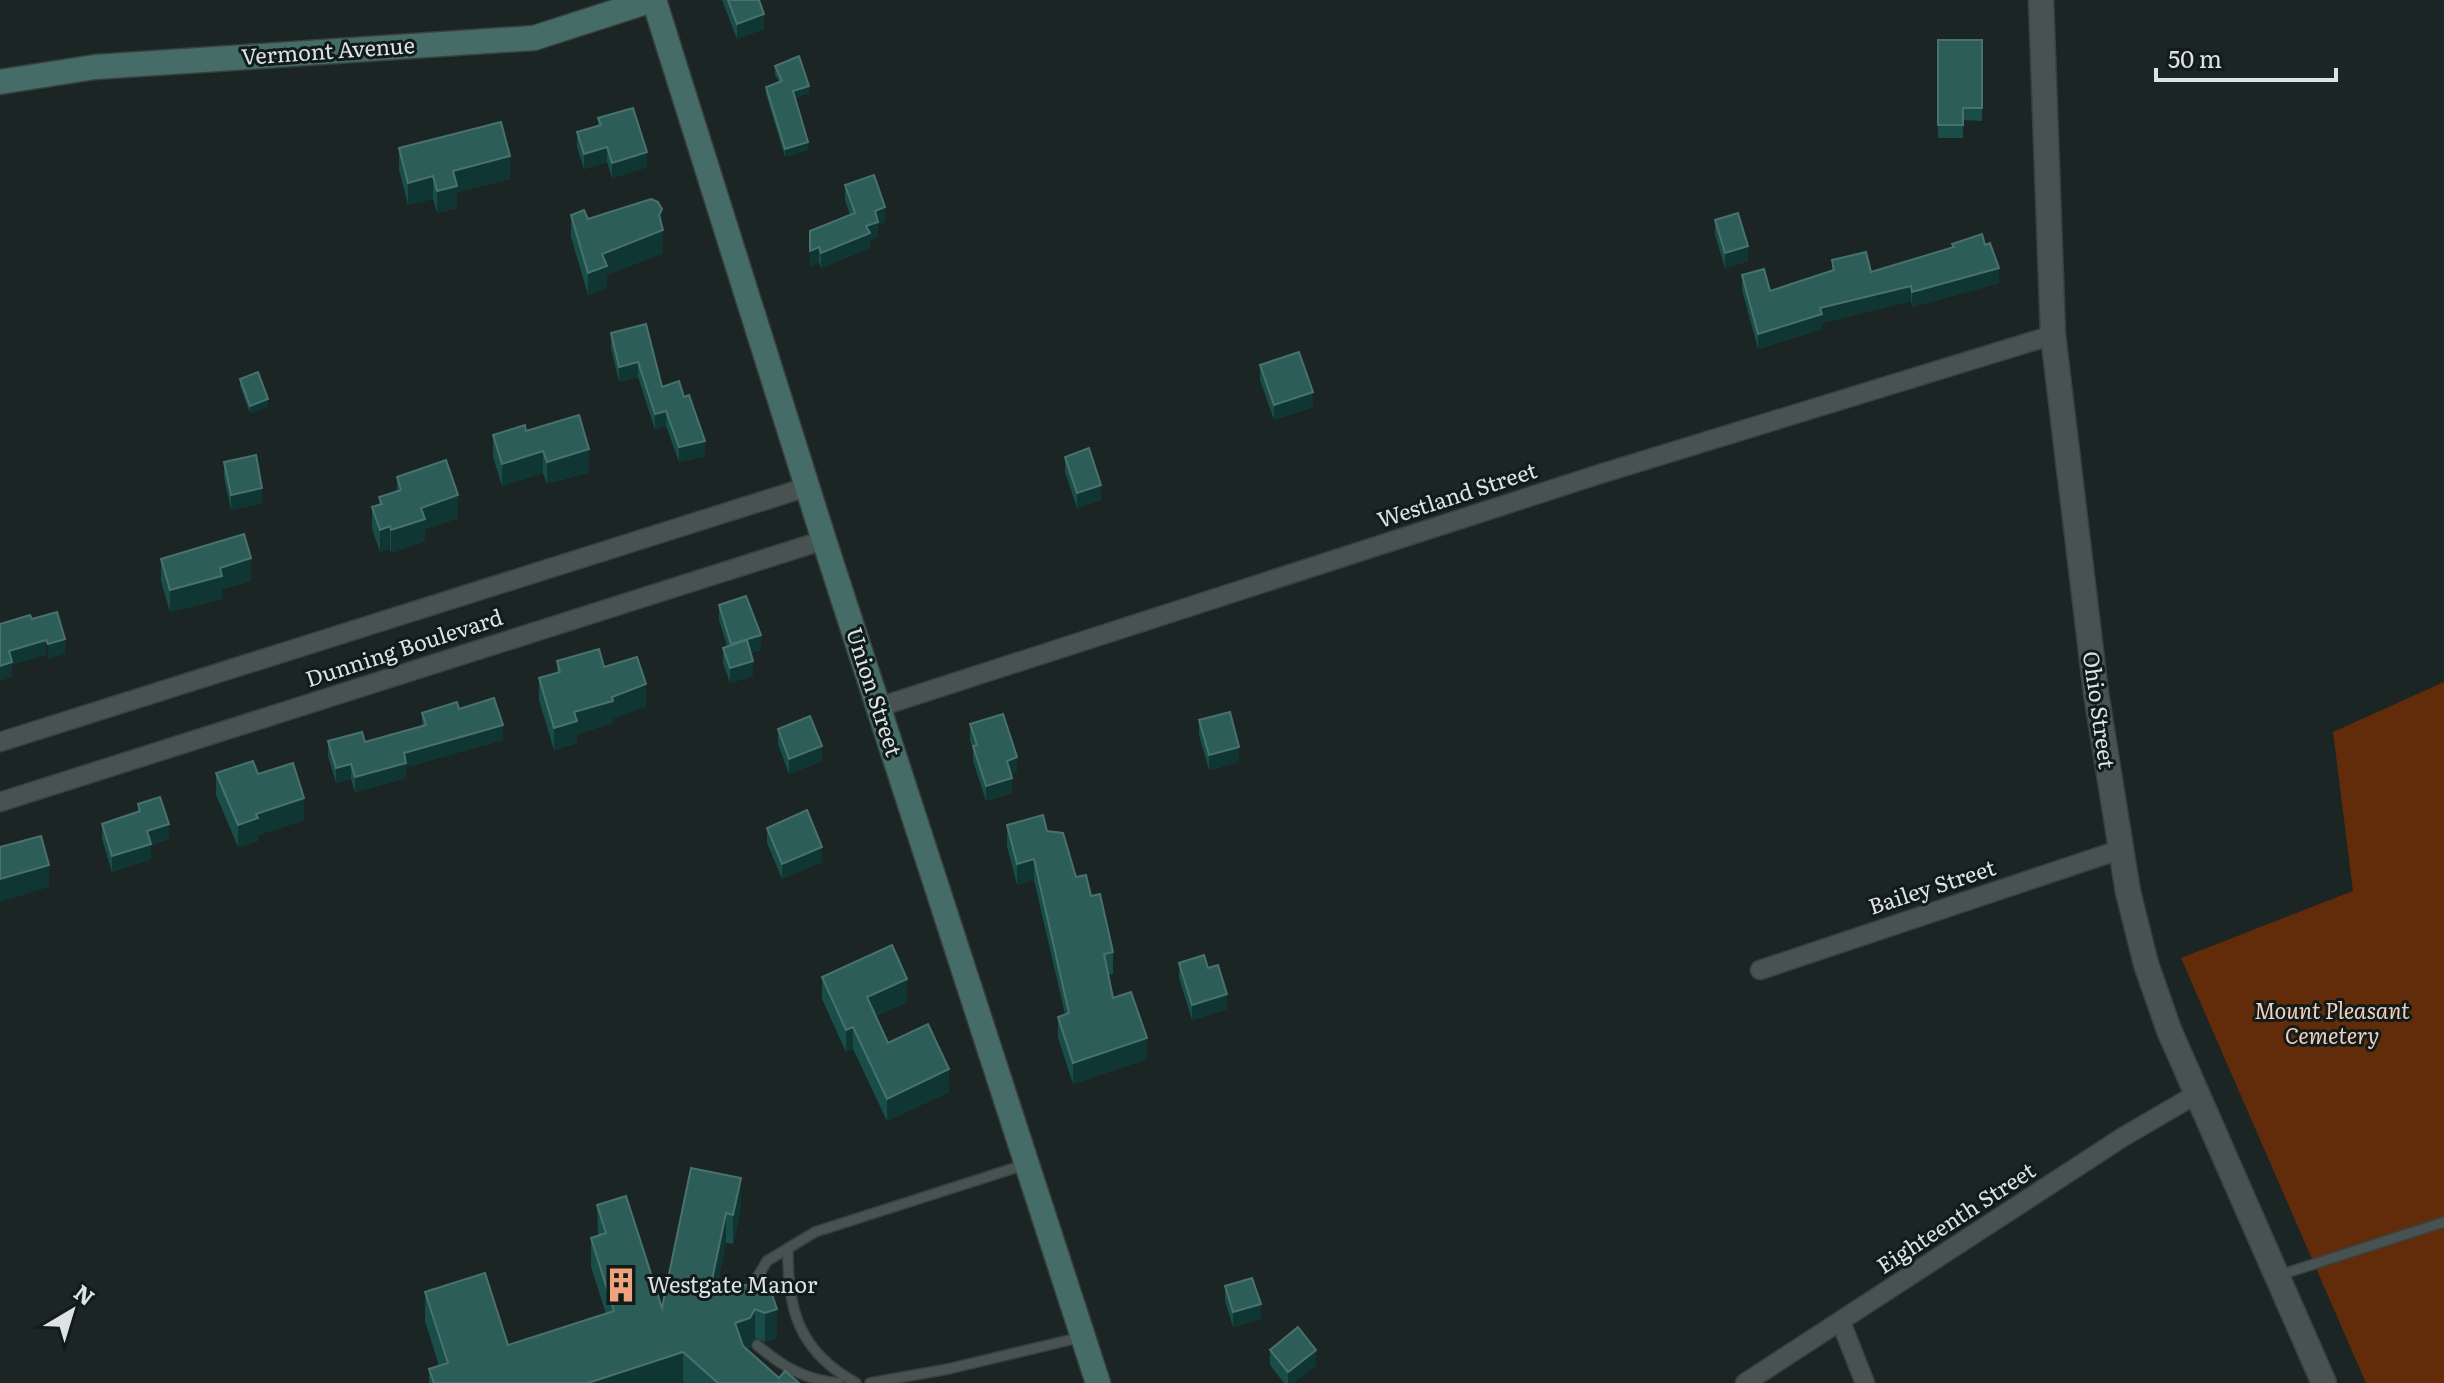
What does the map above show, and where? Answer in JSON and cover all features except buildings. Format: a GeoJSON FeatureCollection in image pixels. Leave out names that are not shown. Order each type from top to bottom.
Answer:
{"type":"FeatureCollection","features":[{"type":"Feature","properties":{"kind":"main road","name":"Vermont Avenue"},"geometry":{"type":"LineString","coordinates":[[0,82],[95,67],[534,38],[653,0]]}},
{"type":"Feature","properties":{"kind":"main road","name":"Union Street"},"geometry":{"type":"LineString","coordinates":[[653,0],[824,540],[1098,1383]]}},
{"type":"Feature","properties":{"kind":"street","name":"Ohio Street"},"geometry":{"type":"LineString","coordinates":[[2041,0],[2053,335],[2096,693],[2119,850],[2146,964],[2195,1095],[2324,1383]]}},
{"type":"Feature","properties":{"kind":"street","name":"Westland Street"},"geometry":{"type":"LineString","coordinates":[[879,707],[1600,474],[2053,335]]}},
{"type":"Feature","properties":{"kind":"street","name":"Dunning Boulevard"},"geometry":{"type":"LineString","coordinates":[[0,742],[807,487]]}},
{"type":"Feature","properties":{"kind":"street","name":"Dunning Boulevard"},"geometry":{"type":"LineString","coordinates":[[0,802],[824,540]]}},
{"type":"Feature","properties":{"kind":"street","name":"Bailey Street"},"geometry":{"type":"LineString","coordinates":[[1760,970],[2119,850]]}},
{"type":"Feature","properties":{"kind":"street","name":"Eighteenth Street"},"geometry":{"type":"LineString","coordinates":[[1745,1383],[2123,1137],[2195,1095]]}},
{"type":"Feature","properties":{"kind":"street"},"geometry":{"type":"LineString","coordinates":[[1841,1322],[1865,1383]]}},
{"type":"Feature","properties":{"kind":"lane"},"geometry":{"type":"LineString","coordinates":[[747,1310],[746,1291],[767,1261],[815,1232],[1027,1163]]}},
{"type":"Feature","properties":{"kind":"lane"},"geometry":{"type":"LineString","coordinates":[[2276,1276],[2444,1222]]}},
{"type":"Feature","properties":{"kind":"lane"},"geometry":{"type":"LineString","coordinates":[[788,1249],[787,1284],[800,1330],[828,1368],[856,1383]]}},
{"type":"Feature","properties":{"kind":"lane"},"geometry":{"type":"LineString","coordinates":[[870,1383],[948,1369],[1083,1337]]}},
{"type":"Feature","properties":{"kind":"lane"},"geometry":{"type":"LineString","coordinates":[[757,1345],[794,1372],[816,1381],[839,1383]]}},
{"type":"Feature","properties":{"kind":"green space","name":"Mount Pleasant Cemetery"},"geometry":{"type":"Polygon","coordinates":[[[2444,682],[2444,1383],[2366,1383],[2181,958],[2353,891],[2333,732],[2444,682]]]}},
{"type":"Feature","properties":{"kind":"place","name":"Westgate Manor"},"geometry":{"type":"Point","coordinates":[621,1285]}}]}
